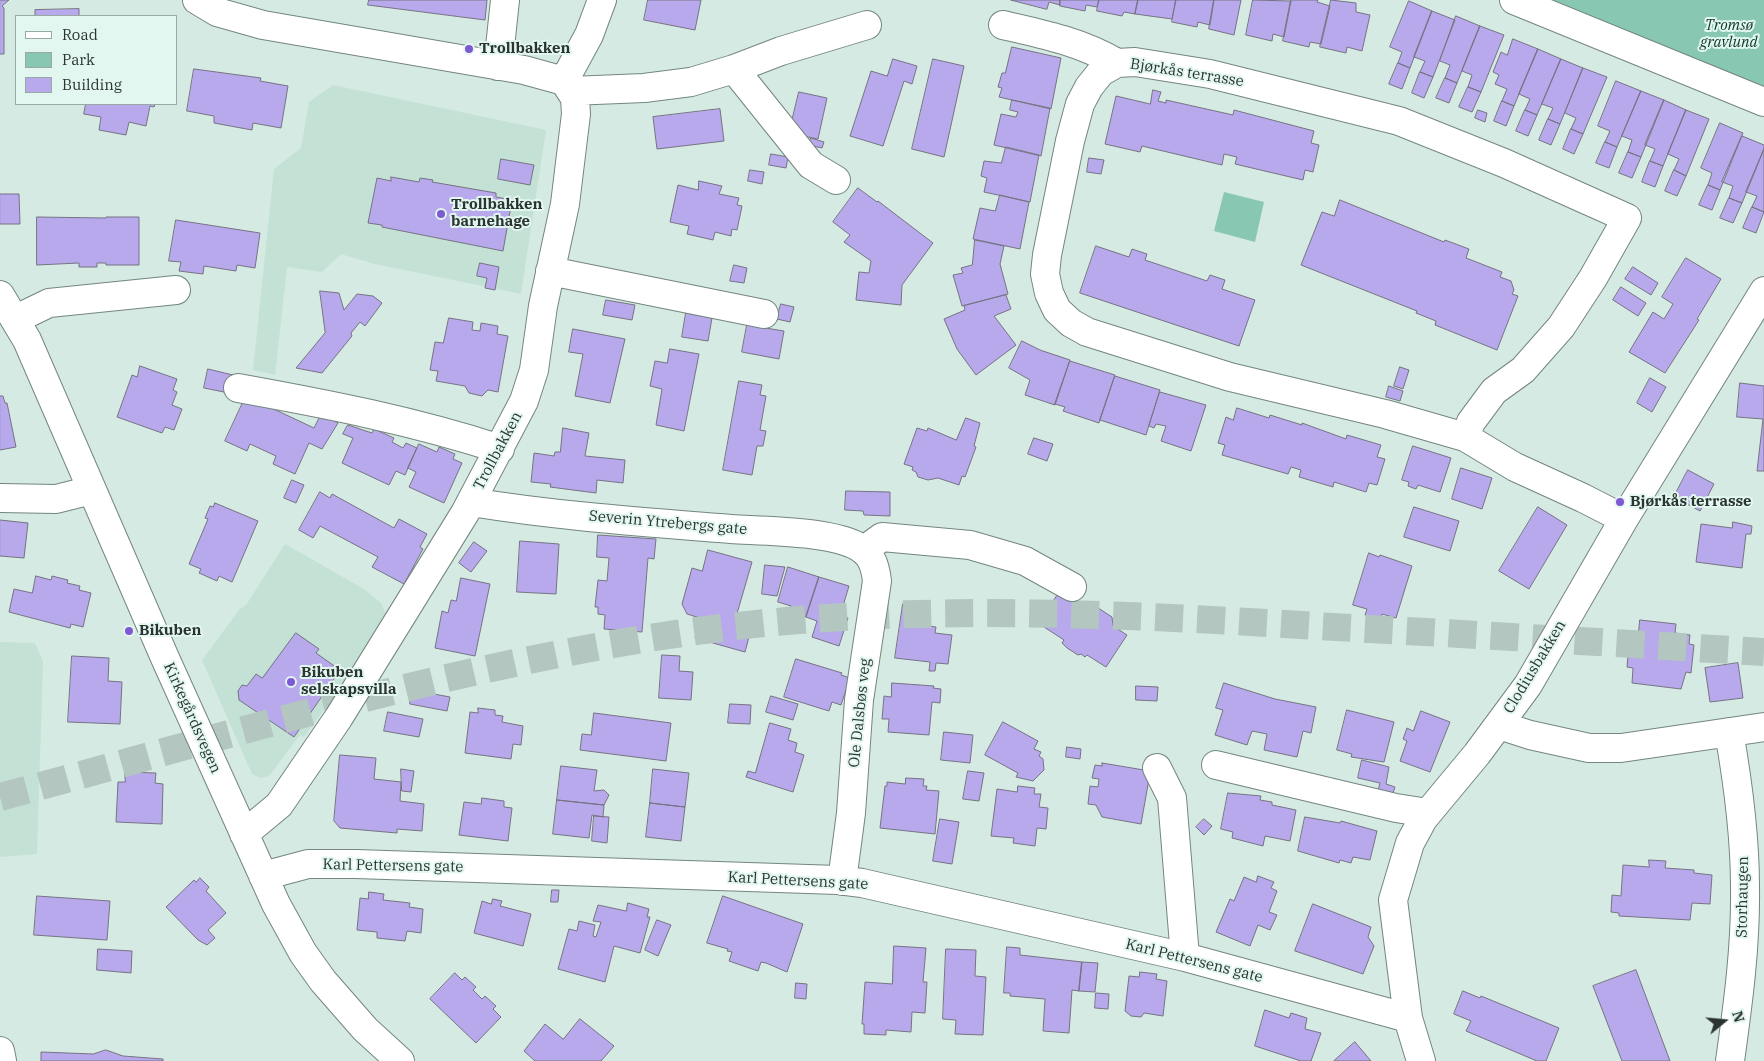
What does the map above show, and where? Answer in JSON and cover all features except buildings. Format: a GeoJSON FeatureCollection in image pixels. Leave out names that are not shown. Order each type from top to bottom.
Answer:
{"type":"FeatureCollection","features":[{"type":"Feature","properties":{"kind":"street"},"geometry":{"type":"LineString","coordinates":[[197,0],[217,12],[263,25],[498,66],[568,86],[644,88],[691,82],[734,69],[781,51],[867,25]]}},
{"type":"Feature","properties":{"kind":"street"},"geometry":{"type":"LineString","coordinates":[[498,66],[505,0]]}},
{"type":"Feature","properties":{"kind":"street"},"geometry":{"type":"LineString","coordinates":[[568,86],[602,0]]}},
{"type":"Feature","properties":{"kind":"street"},"geometry":{"type":"LineString","coordinates":[[1514,0],[1764,102]]}},
{"type":"Feature","properties":{"kind":"street"},"geometry":{"type":"LineString","coordinates":[[1003,25],[1065,40],[1092,49],[1117,63]]}},
{"type":"Feature","properties":{"kind":"street","name":"Bjørkås terrasse"},"geometry":{"type":"LineString","coordinates":[[1466,436],[1471,422],[1494,392],[1524,370],[1562,327],[1593,278],[1627,218],[1504,162],[1399,120],[1210,74],[1134,62],[1117,63],[1101,72],[1089,86],[1080,104],[1070,141],[1050,237],[1045,274],[1049,293],[1057,310],[1071,323],[1087,332],[1122,345],[1230,377],[1385,414],[1439,431],[1466,436],[1515,467],[1624,519]]}},
{"type":"Feature","properties":{"kind":"street"},"geometry":{"type":"LineString","coordinates":[[734,69],[811,165],[836,180]]}},
{"type":"Feature","properties":{"kind":"street","name":"Trollbakken"},"geometry":{"type":"LineString","coordinates":[[244,834],[268,816],[286,797],[367,653],[471,502],[500,450],[524,401],[534,370],[543,306],[565,204],[571,162],[576,114],[575,98],[568,86]]}},
{"type":"Feature","properties":{"kind":"street"},"geometry":{"type":"LineString","coordinates":[[550,271],[764,314]]}},
{"type":"Feature","properties":{"kind":"street"},"geometry":{"type":"LineString","coordinates":[[16,319],[48,303],[176,290]]}},
{"type":"Feature","properties":{"kind":"street","name":"Clodiusbakken"},"geometry":{"type":"LineString","coordinates":[[1421,1061],[1408,1018],[1393,900],[1410,843],[1428,813],[1500,725],[1528,685],[1624,519],[1764,290]]}},
{"type":"Feature","properties":{"kind":"street","name":"Kirkegårdsvegen"},"geometry":{"type":"LineString","coordinates":[[0,295],[16,319],[244,834],[291,934],[322,981],[358,1022],[400,1061]]}},
{"type":"Feature","properties":{"kind":"street"},"geometry":{"type":"LineString","coordinates":[[238,388],[372,413],[427,426],[500,450]]}},
{"type":"Feature","properties":{"kind":"street"},"geometry":{"type":"LineString","coordinates":[[0,498],[56,498],[92,490]]}},
{"type":"Feature","properties":{"kind":"street","name":"Severin Ytrebergs gate"},"geometry":{"type":"LineString","coordinates":[[471,502],[595,518],[798,534],[833,539],[853,544],[864,550]]}},
{"type":"Feature","properties":{"kind":"street"},"geometry":{"type":"LineString","coordinates":[[864,550],[882,537],[970,545],[1024,562],[1072,587]]}},
{"type":"Feature","properties":{"kind":"street","name":"Ole Dalsbøs veg"},"geometry":{"type":"LineString","coordinates":[[842,881],[851,813],[860,700],[877,581],[875,565],[864,550]]}},
{"type":"Feature","properties":{"kind":"street"},"geometry":{"type":"LineString","coordinates":[[1500,725],[1530,735],[1589,748],[1621,748],[1764,727]]}},
{"type":"Feature","properties":{"kind":"street","name":"Storhaugen"},"geometry":{"type":"LineString","coordinates":[[1729,732],[1737,778],[1746,887],[1741,964],[1730,1061]]}},
{"type":"Feature","properties":{"kind":"street"},"geometry":{"type":"LineString","coordinates":[[1216,765],[1377,804],[1428,813]]}},
{"type":"Feature","properties":{"kind":"street"},"geometry":{"type":"LineString","coordinates":[[1157,768],[1172,798],[1185,957]]}},
{"type":"Feature","properties":{"kind":"street","name":"Karl Pettersens gate"},"geometry":{"type":"LineString","coordinates":[[263,876],[308,864],[356,864],[862,883],[937,898],[1185,957],[1408,1018]]}},
{"type":"Feature","properties":{"kind":"street"},"geometry":{"type":"LineString","coordinates":[[0,1051],[2,1061]]}},
{"type":"Feature","properties":{"kind":"shaded area"},"geometry":{"type":"Polygon","coordinates":[[[333,85],[546,130],[521,294],[375,264],[341,254],[322,272],[287,267],[275,375],[253,370],[274,169],[301,148],[309,102],[333,85]]]}},
{"type":"Feature","properties":{"kind":"shaded area"},"geometry":{"type":"Polygon","coordinates":[[[285,544],[364,589],[381,603],[386,614],[377,637],[304,737],[300,735],[269,776],[260,778],[252,774],[202,660],[239,610],[246,605],[285,544]]]}},
{"type":"Feature","properties":{"kind":"shaded area"},"geometry":{"type":"Polygon","coordinates":[[[0,642],[35,643],[43,661],[37,854],[0,857],[0,642]]]}},
{"type":"Feature","properties":{"kind":"green space","name":"Tromsø gravlund"},"geometry":{"type":"Polygon","coordinates":[[[1550,0],[1764,0],[1764,86],[1550,0]]]}},
{"type":"Feature","properties":{"kind":"green space"},"geometry":{"type":"Polygon","coordinates":[[[1224,192],[1264,202],[1255,242],[1214,231],[1224,192]]]}},
{"type":"Feature","properties":{"kind":"tunnel"},"geometry":{"type":"LineString","coordinates":[[0,797],[292,717],[489,669],[687,632],[787,621],[853,616],[985,613],[1118,616],[1764,652]]}},
{"type":"Feature","properties":{"kind":"place","name":"Trollbakken"},"geometry":{"type":"Point","coordinates":[469,49]}},
{"type":"Feature","properties":{"kind":"place","name":"Trollbakken barnehage"},"geometry":{"type":"Point","coordinates":[441,214]}},
{"type":"Feature","properties":{"kind":"place","name":"Bjørkås terrasse"},"geometry":{"type":"Point","coordinates":[1620,502]}},
{"type":"Feature","properties":{"kind":"place","name":"Bikuben"},"geometry":{"type":"Point","coordinates":[129,631]}},
{"type":"Feature","properties":{"kind":"place","name":"Bikuben selskapsvilla"},"geometry":{"type":"Point","coordinates":[291,682]}}]}
